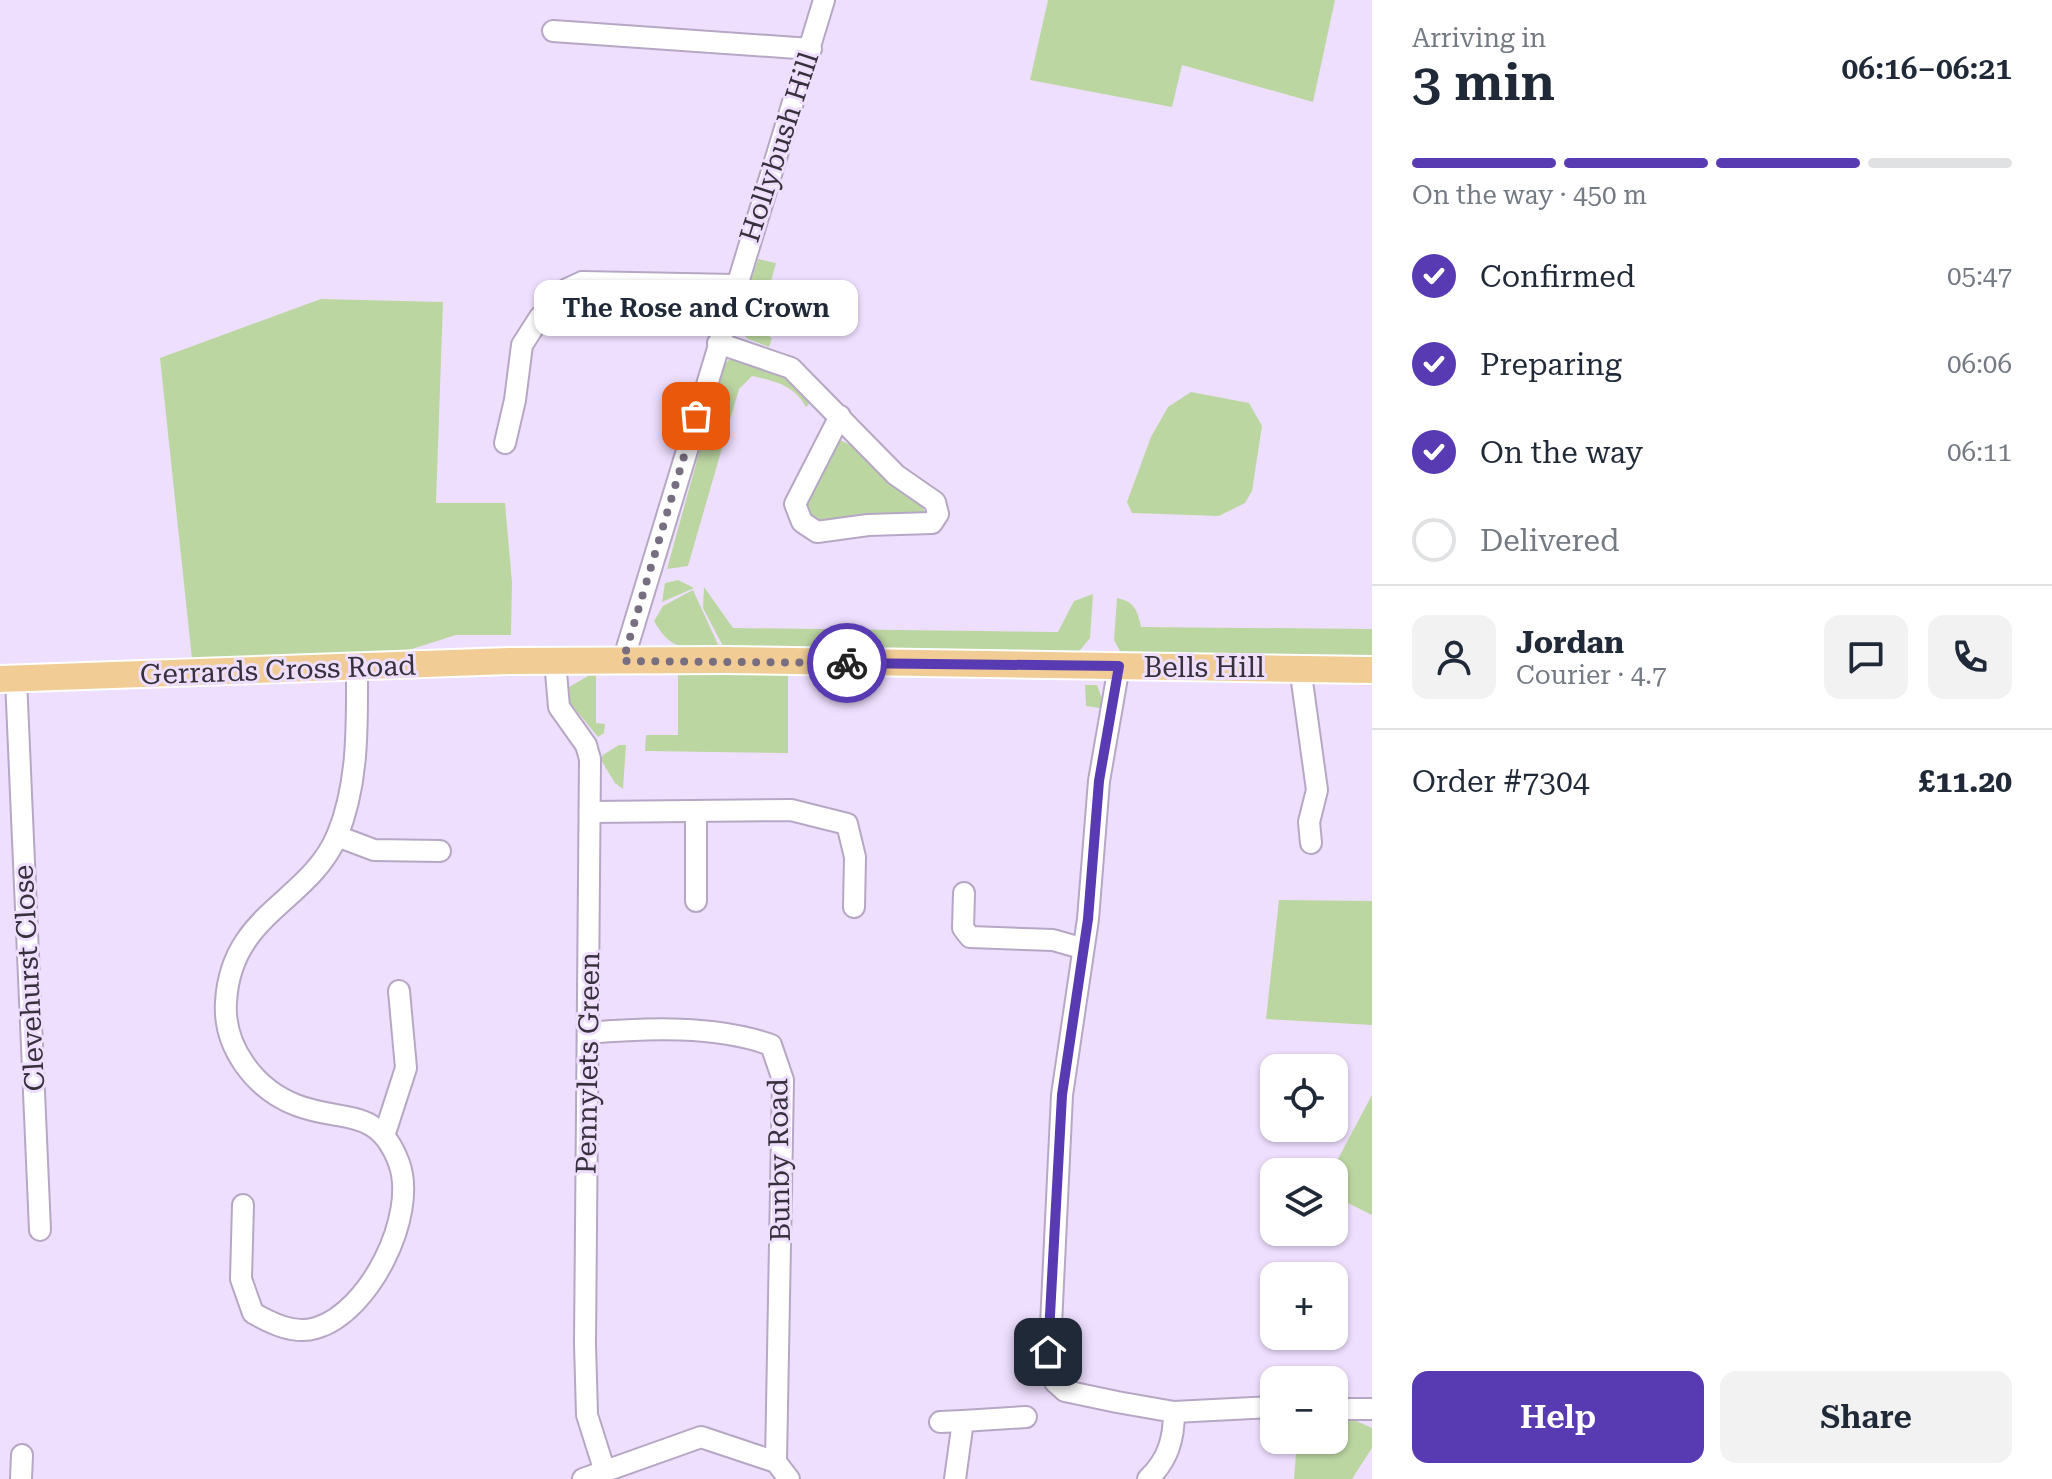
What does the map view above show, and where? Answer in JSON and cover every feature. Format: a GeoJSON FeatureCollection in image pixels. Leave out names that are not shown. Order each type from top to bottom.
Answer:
{"type":"FeatureCollection","features":[{"type":"Feature","properties":{"kind":"main road","name":"Bells Hill"},"geometry":{"type":"LineString","coordinates":[[555,661],[1372,670]]}},
{"type":"Feature","properties":{"kind":"main road","name":"Gerrards Cross Road"},"geometry":{"type":"LineString","coordinates":[[8,679],[555,661]]}},
{"type":"Feature","properties":{"kind":"street","name":"Hollybush Hill"},"geometry":{"type":"LineString","coordinates":[[623,661],[824,0]]}},
{"type":"Feature","properties":{"kind":"street"},"geometry":{"type":"LineString","coordinates":[[553,31],[811,49]]}},
{"type":"Feature","properties":{"kind":"street"},"geometry":{"type":"LineString","coordinates":[[505,443],[515,400],[522,345],[540,317],[567,289],[582,282],[735,285]]}},
{"type":"Feature","properties":{"kind":"street"},"geometry":{"type":"LineString","coordinates":[[718,343],[791,368],[840,416],[896,475],[935,502],[938,514],[932,523],[868,525],[817,532],[802,522],[795,504],[840,416]]}},
{"type":"Feature","properties":{"kind":"street","name":"Pennylets Green"},"geometry":{"type":"LineString","coordinates":[[555,661],[559,707],[578,732],[590,759],[587,1415],[605,1472]]}},
{"type":"Feature","properties":{"kind":"street"},"geometry":{"type":"LineString","coordinates":[[1119,666],[1099,781],[1088,919],[1081,948],[1062,1095],[1049,1367],[1055,1382],[1065,1391],[1174,1412],[1260,1408]]}},
{"type":"Feature","properties":{"kind":"street"},"geometry":{"type":"LineString","coordinates":[[1300,667],[1317,790],[1309,822],[1311,843]]}},
{"type":"Feature","properties":{"kind":"street"},"geometry":{"type":"LineString","coordinates":[[243,1205],[241,1279],[253,1313],[278,1327],[315,1329],[353,1307],[385,1263],[400,1214],[400,1166],[385,1133],[354,1116],[296,1105],[257,1081],[232,1047],[226,1004],[234,964],[253,928],[308,877],[337,836],[357,758],[357,669]]}},
{"type":"Feature","properties":{"kind":"street","name":"Clevehurst Close"},"geometry":{"type":"LineString","coordinates":[[8,679],[40,1230]]}},
{"type":"Feature","properties":{"kind":"street"},"geometry":{"type":"LineString","coordinates":[[592,812],[791,810],[847,824],[855,857],[854,907]]}},
{"type":"Feature","properties":{"kind":"street"},"geometry":{"type":"LineString","coordinates":[[696,813],[696,901]]}},
{"type":"Feature","properties":{"kind":"street"},"geometry":{"type":"LineString","coordinates":[[337,836],[374,850],[440,851]]}},
{"type":"Feature","properties":{"kind":"street"},"geometry":{"type":"LineString","coordinates":[[964,893],[963,928],[970,937],[1053,940],[1081,948]]}},
{"type":"Feature","properties":{"kind":"street"},"geometry":{"type":"LineString","coordinates":[[385,1133],[406,1068],[399,991]]}},
{"type":"Feature","properties":{"kind":"street","name":"Bunby Road"},"geometry":{"type":"LineString","coordinates":[[588,1033],[626,1030],[744,1035],[771,1045],[783,1080],[776,1462]]}},
{"type":"Feature","properties":{"kind":"street"},"geometry":{"type":"LineString","coordinates":[[1348,1409],[1372,1409]]}},
{"type":"Feature","properties":{"kind":"street"},"geometry":{"type":"LineString","coordinates":[[1148,1479],[1163,1464],[1174,1434],[1174,1412]]}},
{"type":"Feature","properties":{"kind":"street"},"geometry":{"type":"LineString","coordinates":[[940,1422],[1026,1417]]}},
{"type":"Feature","properties":{"kind":"street"},"geometry":{"type":"LineString","coordinates":[[955,1479],[963,1421]]}},
{"type":"Feature","properties":{"kind":"street"},"geometry":{"type":"LineString","coordinates":[[583,1479],[701,1437],[776,1462],[789,1479]]}},
{"type":"Feature","properties":{"kind":"street"},"geometry":{"type":"LineString","coordinates":[[21,1479],[22,1455]]}},
{"type":"Feature","properties":{"kind":"green space"},"geometry":{"type":"Polygon","coordinates":[[[1048,0],[1335,0],[1313,102],[1182,65],[1172,107],[1030,80],[1048,0]]]}},
{"type":"Feature","properties":{"kind":"green space"},"geometry":{"type":"Polygon","coordinates":[[[758,259],[776,263],[761,318],[765,334],[772,338],[769,347],[748,339],[737,327],[758,259]]]}},
{"type":"Feature","properties":{"kind":"green space"},"geometry":{"type":"Polygon","coordinates":[[[321,299],[443,302],[436,503],[505,503],[512,583],[511,635],[456,635],[399,653],[192,659],[160,358],[321,299]]]}},
{"type":"Feature","properties":{"kind":"green space"},"geometry":{"type":"Polygon","coordinates":[[[738,358],[787,380],[809,404],[806,407],[796,394],[783,385],[752,376],[739,389],[688,566],[667,569],[723,366],[730,359],[738,358]]]}},
{"type":"Feature","properties":{"kind":"green space"},"geometry":{"type":"Polygon","coordinates":[[[1191,392],[1249,403],[1262,426],[1252,491],[1245,503],[1219,516],[1132,513],[1127,502],[1151,437],[1168,407],[1191,392]]]}},
{"type":"Feature","properties":{"kind":"green space"},"geometry":{"type":"Polygon","coordinates":[[[837,439],[860,450],[903,482],[922,505],[925,515],[815,525],[800,501],[837,439]]]}},
{"type":"Feature","properties":{"kind":"green space"},"geometry":{"type":"Polygon","coordinates":[[[678,580],[694,588],[662,602],[665,583],[678,580]]]}},
{"type":"Feature","properties":{"kind":"green space"},"geometry":{"type":"Polygon","coordinates":[[[704,587],[733,628],[1058,632],[1074,601],[1093,594],[1090,638],[1077,654],[725,650],[703,608],[704,587]]]}},
{"type":"Feature","properties":{"kind":"green space"},"geometry":{"type":"Polygon","coordinates":[[[693,590],[720,649],[674,644],[654,621],[663,606],[693,590]]]}},
{"type":"Feature","properties":{"kind":"green space"},"geometry":{"type":"Polygon","coordinates":[[[1117,598],[1134,608],[1141,627],[1372,629],[1372,660],[1122,655],[1114,640],[1117,598]]]}},
{"type":"Feature","properties":{"kind":"green space"},"geometry":{"type":"Polygon","coordinates":[[[678,673],[788,674],[788,753],[645,751],[646,735],[678,735],[678,673]]]}},
{"type":"Feature","properties":{"kind":"green space"},"geometry":{"type":"Polygon","coordinates":[[[596,674],[596,723],[605,724],[604,733],[598,737],[567,699],[566,689],[596,674]]]}},
{"type":"Feature","properties":{"kind":"green space"},"geometry":{"type":"Polygon","coordinates":[[[1085,685],[1097,685],[1103,702],[1100,708],[1086,706],[1085,685]]]}},
{"type":"Feature","properties":{"kind":"green space"},"geometry":{"type":"Polygon","coordinates":[[[619,745],[626,745],[623,789],[615,783],[601,760],[603,755],[619,745]]]}},
{"type":"Feature","properties":{"kind":"green space"},"geometry":{"type":"Polygon","coordinates":[[[1279,900],[1372,901],[1372,1025],[1266,1019],[1279,900]]]}},
{"type":"Feature","properties":{"kind":"green space"},"geometry":{"type":"Polygon","coordinates":[[[1372,1095],[1372,1215],[1348,1203],[1348,1158],[1338,1158],[1372,1095]]]}},
{"type":"Feature","properties":{"kind":"green space"},"geometry":{"type":"Polygon","coordinates":[[[1348,1420],[1372,1428],[1372,1448],[1352,1479],[1294,1479],[1296,1454],[1348,1454],[1348,1420]]]}},
{"type":"Feature","properties":{"kind":"way so far"},"geometry":{"type":"LineString","coordinates":[[696,416],[623,661],[847,663]]}},
{"type":"Feature","properties":{"kind":"place","name":"The Rose and Crown"},"geometry":{"type":"Point","coordinates":[696,416]}},
{"type":"Feature","properties":{"kind":"route"},"geometry":{"type":"LineString","coordinates":[[847,663],[1119,666],[1099,781],[1088,919],[1081,948],[1081,968],[1062,1095],[1048,1352]]}}]}
